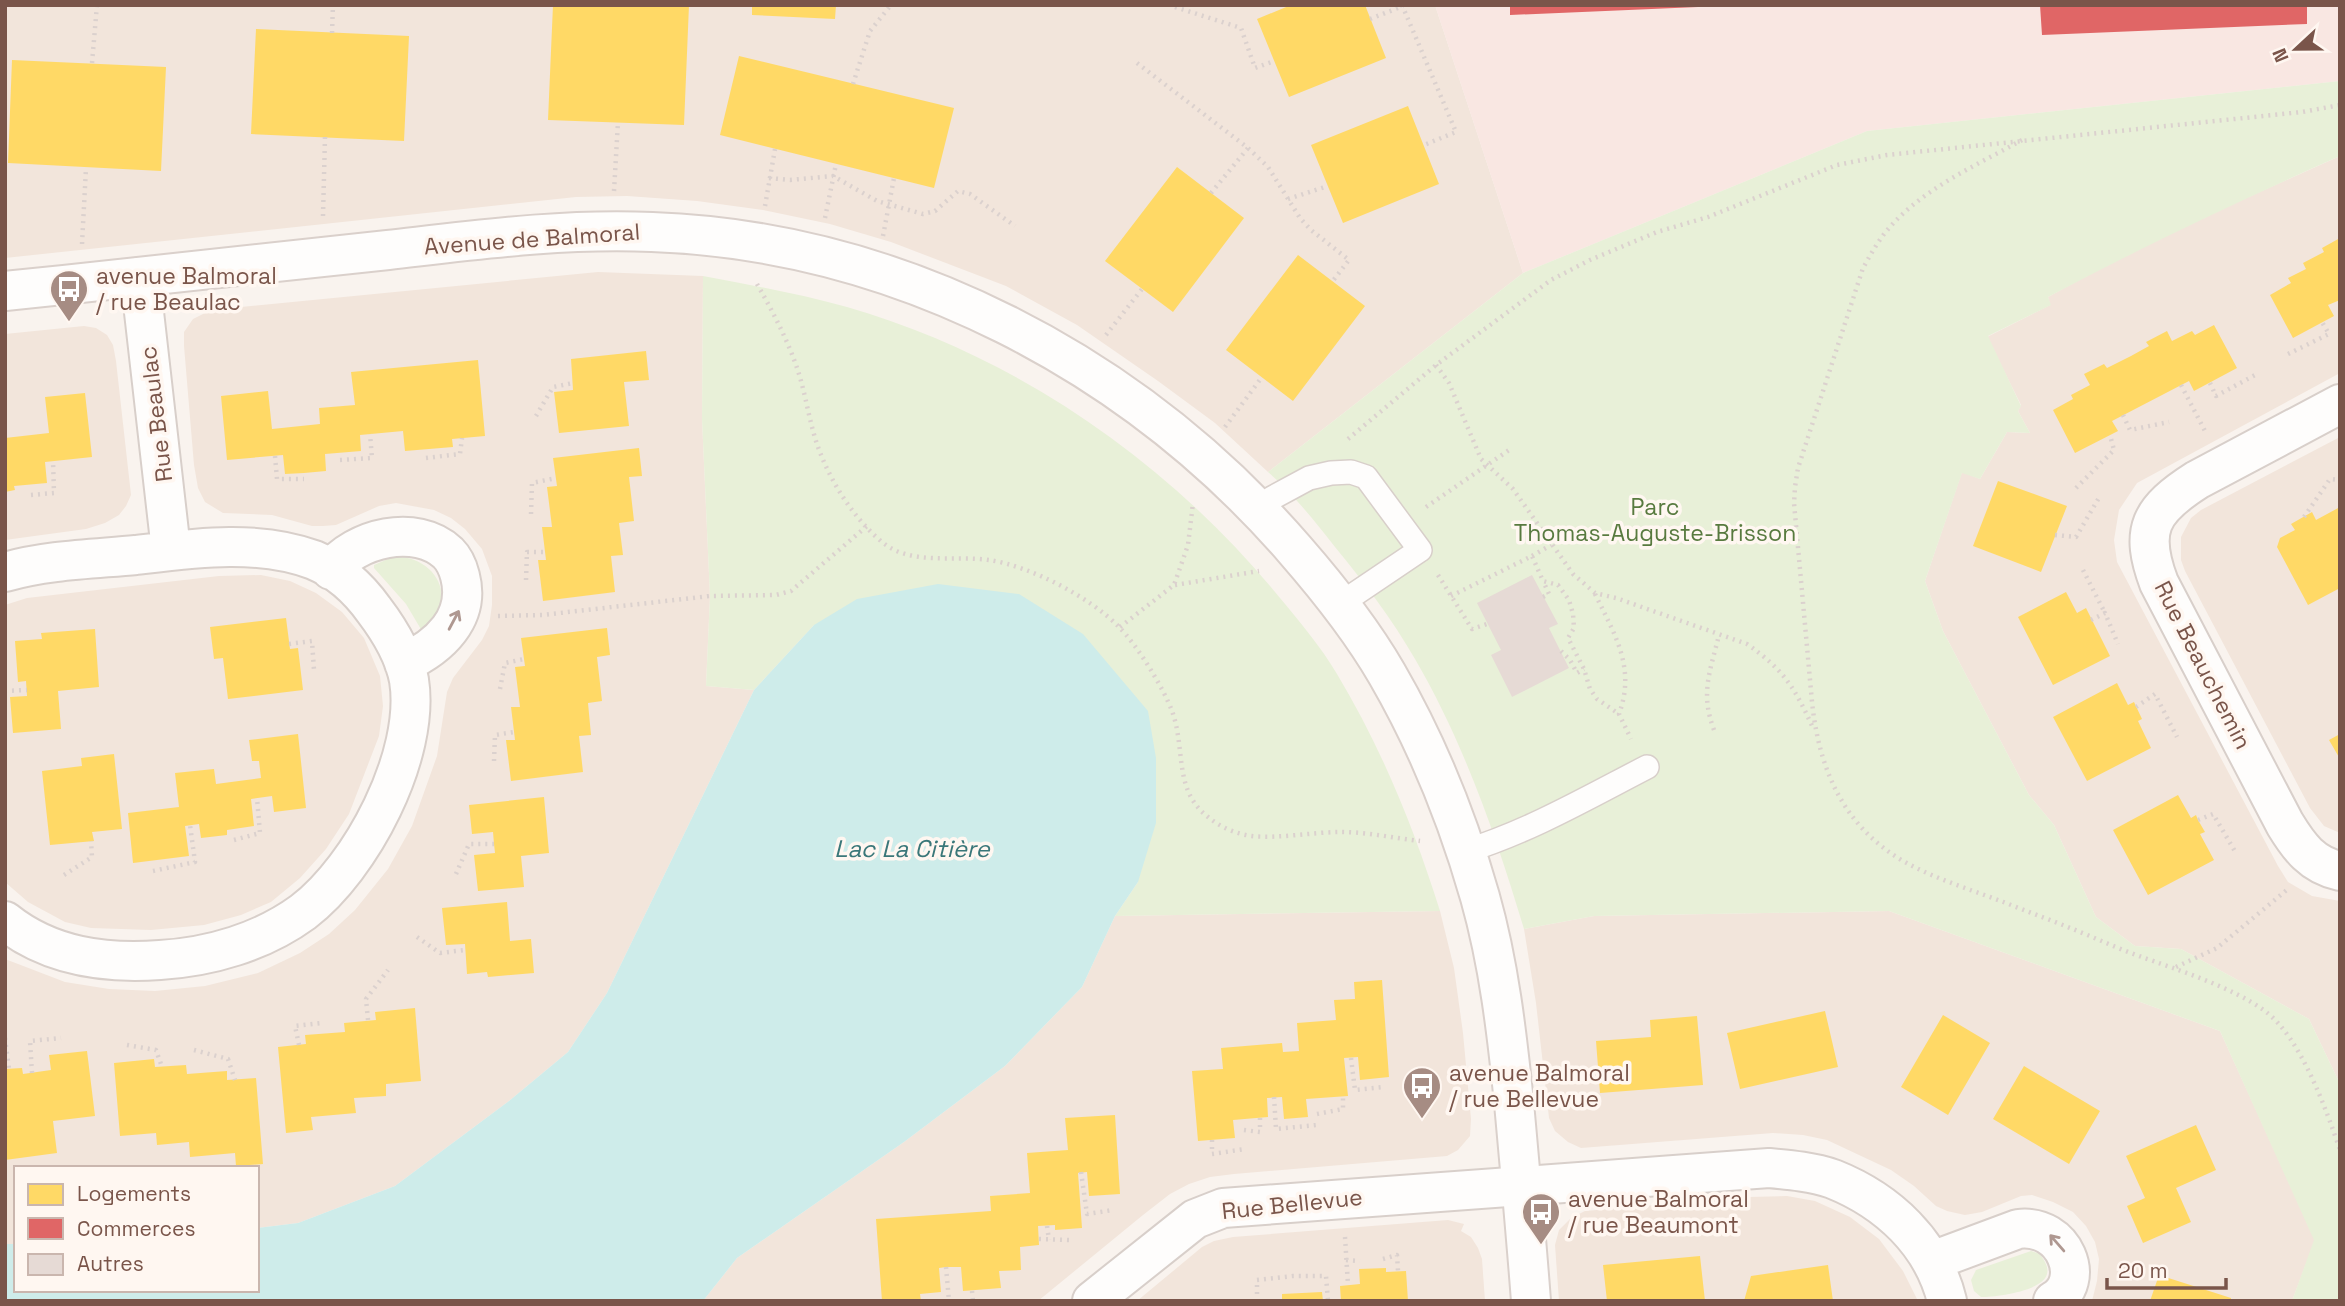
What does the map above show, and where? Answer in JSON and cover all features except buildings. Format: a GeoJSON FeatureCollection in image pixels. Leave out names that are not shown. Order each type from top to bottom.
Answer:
{"type":"FeatureCollection","features":[{"type":"Feature","properties":{"kind":"street","name":"Avenue de Balmoral"},"geometry":{"type":"LineString","coordinates":[[5,291],[458,242],[612,231],[699,234],[784,248],[876,271],[916,285],[991,316],[1051,347],[1111,384],[1220,472],[1260,511],[1340,604],[1388,675],[1441,787],[1466,851],[1489,933],[1505,1014],[1531,1301]]}},
{"type":"Feature","properties":{"kind":"street","name":"Rue Beaulac"},"geometry":{"type":"LineString","coordinates":[[140,277],[172,551]]}},
{"type":"Feature","properties":{"kind":"street","name":"Rue Beauchemin"},"geometry":{"type":"LineString","coordinates":[[2340,404],[2175,494],[2160,508],[2152,523],[2149,542],[2151,563],[2159,583],[2285,824],[2298,845],[2311,858],[2328,868],[2340,870]]}},
{"type":"Feature","properties":{"kind":"street"},"geometry":{"type":"LineString","coordinates":[[331,569],[348,552],[383,539],[418,539],[434,544],[449,554],[458,568],[462,584],[459,614],[445,635],[430,649],[404,663]]}},
{"type":"Feature","properties":{"kind":"street"},"geometry":{"type":"LineString","coordinates":[[5,572],[45,565],[217,547],[253,548],[288,553],[315,561],[331,569],[366,598],[386,625],[404,663],[409,680],[411,706],[404,746],[391,784],[361,848],[335,882],[304,911],[271,932],[235,946],[183,959],[129,962],[85,958],[44,944],[5,920]]}},
{"type":"Feature","properties":{"kind":"street","name":"Rue Bellevue"},"geometry":{"type":"LineString","coordinates":[[1092,1301],[1195,1219],[1223,1208],[1769,1168],[1802,1171],[1832,1179],[1881,1206],[1919,1240],[1932,1261],[1947,1301]]}},
{"type":"Feature","properties":{"kind":"street"},"geometry":{"type":"LineString","coordinates":[[1932,1261],[2018,1229],[2028,1227],[2042,1230],[2053,1236],[2063,1247],[2068,1261],[2070,1275],[2066,1286],[2053,1301]]}},
{"type":"Feature","properties":{"kind":"lane"},"geometry":{"type":"LineString","coordinates":[[1260,511],[1272,498],[1309,478],[1351,472],[1366,477],[1420,550],[1340,604]]}},
{"type":"Feature","properties":{"kind":"lane"},"geometry":{"type":"LineString","coordinates":[[1466,851],[1529,828],[1647,767]]}},
{"type":"Feature","properties":{"kind":"path"},"geometry":{"type":"LineString","coordinates":[[92,63],[97,5]]}},
{"type":"Feature","properties":{"kind":"path"},"geometry":{"type":"LineString","coordinates":[[332,5],[332,33]]}},
{"type":"Feature","properties":{"kind":"path"},"geometry":{"type":"LineString","coordinates":[[853,84],[870,31],[891,5]]}},
{"type":"Feature","properties":{"kind":"path"},"geometry":{"type":"LineString","coordinates":[[1370,19],[1403,6],[1456,132],[1424,145]]}},
{"type":"Feature","properties":{"kind":"path"},"geometry":{"type":"LineString","coordinates":[[1175,8],[1241,28],[1255,68],[1274,61]]}},
{"type":"Feature","properties":{"kind":"path"},"geometry":{"type":"LineString","coordinates":[[1137,62],[1248,148],[1268,167],[1300,218],[1349,260],[1332,282]]}},
{"type":"Feature","properties":{"kind":"path"},"geometry":{"type":"LineString","coordinates":[[1341,444],[1436,365],[1551,280],[1590,260],[1657,232],[1707,216],[1838,164],[1861,158],[2302,112],[2340,105]]}},
{"type":"Feature","properties":{"kind":"path"},"geometry":{"type":"LineString","coordinates":[[613,195],[618,122]]}},
{"type":"Feature","properties":{"kind":"path"},"geometry":{"type":"LineString","coordinates":[[323,223],[325,137]]}},
{"type":"Feature","properties":{"kind":"path"},"geometry":{"type":"LineString","coordinates":[[1815,733],[1794,503],[1795,487],[1798,467],[1863,268],[1889,228],[1914,205],[2022,140]]}},
{"type":"Feature","properties":{"kind":"path"},"geometry":{"type":"LineString","coordinates":[[1211,193],[1248,148]]}},
{"type":"Feature","properties":{"kind":"path"},"geometry":{"type":"LineString","coordinates":[[763,217],[775,149]]}},
{"type":"Feature","properties":{"kind":"path"},"geometry":{"type":"LineString","coordinates":[[825,220],[836,164]]}},
{"type":"Feature","properties":{"kind":"path"},"geometry":{"type":"LineString","coordinates":[[81,250],[86,168]]}},
{"type":"Feature","properties":{"kind":"path"},"geometry":{"type":"LineString","coordinates":[[769,178],[790,180],[834,176],[877,201],[923,214],[935,211],[958,191],[970,194],[1015,226]]}},
{"type":"Feature","properties":{"kind":"path"},"geometry":{"type":"LineString","coordinates":[[881,246],[894,178]]}},
{"type":"Feature","properties":{"kind":"path"},"geometry":{"type":"LineString","coordinates":[[1288,199],[1328,186]]}},
{"type":"Feature","properties":{"kind":"path"},"geometry":{"type":"LineString","coordinates":[[755,281],[773,312],[796,365],[817,443],[834,482],[867,526],[882,542],[898,553],[915,557],[990,560],[1017,567],[1074,594],[1120,627],[1159,685],[1172,711],[1188,797],[1198,809],[1215,823],[1252,836],[1343,832],[1422,842]]}},
{"type":"Feature","properties":{"kind":"path"},"geometry":{"type":"LineString","coordinates":[[1105,336],[1142,289]]}},
{"type":"Feature","properties":{"kind":"path"},"geometry":{"type":"LineString","coordinates":[[2288,354],[2329,334],[2322,322]]}},
{"type":"Feature","properties":{"kind":"path"},"geometry":{"type":"LineString","coordinates":[[1436,365],[1449,383],[1475,447],[1487,466],[1513,489],[1573,575],[1595,593],[1747,645],[1786,677],[1799,695],[1832,786],[1864,830],[1903,861],[1938,877],[2138,956],[2176,967],[2266,1011],[2281,1026],[2303,1059],[2340,1150]]}},
{"type":"Feature","properties":{"kind":"path"},"geometry":{"type":"LineString","coordinates":[[2210,383],[2216,396],[2257,374]]}},
{"type":"Feature","properties":{"kind":"path"},"geometry":{"type":"LineString","coordinates":[[1218,435],[1262,377]]}},
{"type":"Feature","properties":{"kind":"path"},"geometry":{"type":"LineString","coordinates":[[536,416],[553,387],[573,383]]}},
{"type":"Feature","properties":{"kind":"path"},"geometry":{"type":"LineString","coordinates":[[2181,385],[2224,466]]}},
{"type":"Feature","properties":{"kind":"path"},"geometry":{"type":"LineString","coordinates":[[2123,415],[2130,430],[2169,422]]}},
{"type":"Feature","properties":{"kind":"path"},"geometry":{"type":"LineString","coordinates":[[340,460],[372,458],[370,434]]}},
{"type":"Feature","properties":{"kind":"path"},"geometry":{"type":"LineString","coordinates":[[2076,488],[2114,450],[2110,435]]}},
{"type":"Feature","properties":{"kind":"path"},"geometry":{"type":"LineString","coordinates":[[426,458],[460,454],[462,438]]}},
{"type":"Feature","properties":{"kind":"path"},"geometry":{"type":"LineString","coordinates":[[1434,501],[1512,448]]}},
{"type":"Feature","properties":{"kind":"path"},"geometry":{"type":"LineString","coordinates":[[275,456],[277,479],[304,479]]}},
{"type":"Feature","properties":{"kind":"path"},"geometry":{"type":"LineString","coordinates":[[31,495],[54,494],[53,461]]}},
{"type":"Feature","properties":{"kind":"path"},"geometry":{"type":"LineString","coordinates":[[531,513],[532,483],[556,478]]}},
{"type":"Feature","properties":{"kind":"path"},"geometry":{"type":"LineString","coordinates":[[2304,517],[2330,479],[2340,480]]}},
{"type":"Feature","properties":{"kind":"path"},"geometry":{"type":"LineString","coordinates":[[2055,535],[2076,537],[2099,496]]}},
{"type":"Feature","properties":{"kind":"path"},"geometry":{"type":"LineString","coordinates":[[1174,585],[1188,545],[1194,500]]}},
{"type":"Feature","properties":{"kind":"path"},"geometry":{"type":"LineString","coordinates":[[487,615],[531,616],[710,596],[791,591],[867,526]]}},
{"type":"Feature","properties":{"kind":"path"},"geometry":{"type":"LineString","coordinates":[[1451,596],[1551,545]]}},
{"type":"Feature","properties":{"kind":"path"},"geometry":{"type":"LineString","coordinates":[[526,580],[527,552],[545,552]]}},
{"type":"Feature","properties":{"kind":"path"},"geometry":{"type":"LineString","coordinates":[[1532,556],[1549,594],[1543,597]]}},
{"type":"Feature","properties":{"kind":"path"},"geometry":{"type":"LineString","coordinates":[[1120,627],[1174,585],[1265,570]]}},
{"type":"Feature","properties":{"kind":"path"},"geometry":{"type":"LineString","coordinates":[[2083,570],[2118,644]]}},
{"type":"Feature","properties":{"kind":"path"},"geometry":{"type":"LineString","coordinates":[[1437,572],[1472,629],[1487,624]]}},
{"type":"Feature","properties":{"kind":"path"},"geometry":{"type":"LineString","coordinates":[[1543,581],[1558,586],[1569,600],[1574,628],[1567,638],[1584,669],[1590,689],[1597,699],[1620,717],[1625,690],[1625,662],[1595,593]]}},
{"type":"Feature","properties":{"kind":"path"},"geometry":{"type":"LineString","coordinates":[[2091,620],[2105,613]]}},
{"type":"Feature","properties":{"kind":"path"},"geometry":{"type":"LineString","coordinates":[[1714,730],[1707,712],[1706,691],[1719,635]]}},
{"type":"Feature","properties":{"kind":"path"},"geometry":{"type":"LineString","coordinates":[[289,644],[312,641],[314,670]]}},
{"type":"Feature","properties":{"kind":"path"},"geometry":{"type":"LineString","coordinates":[[1561,651],[1577,673],[1584,669]]}},
{"type":"Feature","properties":{"kind":"path"},"geometry":{"type":"LineString","coordinates":[[500,689],[505,663],[524,659]]}},
{"type":"Feature","properties":{"kind":"path"},"geometry":{"type":"LineString","coordinates":[[5,691],[27,690]]}},
{"type":"Feature","properties":{"kind":"path"},"geometry":{"type":"LineString","coordinates":[[2136,707],[2155,694],[2177,737]]}},
{"type":"Feature","properties":{"kind":"path"},"geometry":{"type":"LineString","coordinates":[[494,761],[495,735],[514,732]]}},
{"type":"Feature","properties":{"kind":"path"},"geometry":{"type":"LineString","coordinates":[[234,840],[260,833],[257,798]]}},
{"type":"Feature","properties":{"kind":"path"},"geometry":{"type":"LineString","coordinates":[[2198,820],[2213,814],[2236,853]]}},
{"type":"Feature","properties":{"kind":"path"},"geometry":{"type":"LineString","coordinates":[[153,871],[195,862],[190,825]]}},
{"type":"Feature","properties":{"kind":"path"},"geometry":{"type":"LineString","coordinates":[[64,875],[92,857],[91,841]]}},
{"type":"Feature","properties":{"kind":"path"},"geometry":{"type":"LineString","coordinates":[[456,874],[469,844],[494,844]]}},
{"type":"Feature","properties":{"kind":"path"},"geometry":{"type":"LineString","coordinates":[[2176,967],[2217,948],[2271,900],[2294,884]]}},
{"type":"Feature","properties":{"kind":"path"},"geometry":{"type":"LineString","coordinates":[[417,937],[440,953],[465,950]]}},
{"type":"Feature","properties":{"kind":"path"},"geometry":{"type":"LineString","coordinates":[[368,1020],[366,999],[388,970]]}},
{"type":"Feature","properties":{"kind":"path"},"geometry":{"type":"LineString","coordinates":[[299,1045],[295,1026],[321,1023]]}},
{"type":"Feature","properties":{"kind":"path"},"geometry":{"type":"LineString","coordinates":[[5,1038],[9,1069]]}},
{"type":"Feature","properties":{"kind":"path"},"geometry":{"type":"LineString","coordinates":[[32,1073],[30,1041],[61,1038]]}},
{"type":"Feature","properties":{"kind":"path"},"geometry":{"type":"LineString","coordinates":[[127,1045],[156,1051],[162,1067]]}},
{"type":"Feature","properties":{"kind":"path"},"geometry":{"type":"LineString","coordinates":[[194,1051],[228,1059],[235,1080]]}},
{"type":"Feature","properties":{"kind":"path"},"geometry":{"type":"LineString","coordinates":[[1351,1058],[1355,1090],[1384,1087]]}},
{"type":"Feature","properties":{"kind":"path"},"geometry":{"type":"LineString","coordinates":[[1274,1097],[1276,1129],[1317,1125]]}},
{"type":"Feature","properties":{"kind":"path"},"geometry":{"type":"LineString","coordinates":[[1317,1114],[1343,1109],[1343,1097]]}},
{"type":"Feature","properties":{"kind":"path"},"geometry":{"type":"LineString","coordinates":[[1244,1130],[1260,1132],[1260,1117]]}},
{"type":"Feature","properties":{"kind":"path"},"geometry":{"type":"LineString","coordinates":[[1212,1140],[1212,1154],[1245,1149]]}},
{"type":"Feature","properties":{"kind":"path"},"geometry":{"type":"LineString","coordinates":[[1081,1172],[1087,1214],[1113,1210]]}},
{"type":"Feature","properties":{"kind":"path"},"geometry":{"type":"LineString","coordinates":[[1047,1226],[1049,1240]]}},
{"type":"Feature","properties":{"kind":"path"},"geometry":{"type":"LineString","coordinates":[[1039,1239],[1069,1240]]}},
{"type":"Feature","properties":{"kind":"path"},"geometry":{"type":"LineString","coordinates":[[1383,1259],[1397,1255],[1398,1271]]}},
{"type":"Feature","properties":{"kind":"path"},"geometry":{"type":"LineString","coordinates":[[1346,1261],[1360,1261]]}},
{"type":"Feature","properties":{"kind":"path"},"geometry":{"type":"LineString","coordinates":[[946,1268],[949,1301]]}},
{"type":"Feature","properties":{"kind":"path"},"geometry":{"type":"LineString","coordinates":[[1257,1301],[1257,1280],[1293,1276],[1326,1276],[1328,1301]]}},
{"type":"Feature","properties":{"kind":"path"},"geometry":{"type":"LineString","coordinates":[[972,1291],[973,1301]]}},
{"type":"Feature","properties":{"kind":"shaded area"},"geometry":{"type":"Polygon","coordinates":[[[5,5],[1435,5],[1523,273],[1268,472],[1215,423],[1158,381],[1077,325],[1006,286],[891,242],[830,224],[763,210],[697,201],[627,196],[576,197],[5,258],[5,5]]]}},
{"type":"Feature","properties":{"kind":"shaded area"},"geometry":{"type":"Polygon","coordinates":[[[1435,5],[2340,5],[2340,81],[1867,131],[1523,273],[1435,5]]]}},
{"type":"Feature","properties":{"kind":"shaded area"},"geometry":{"type":"Polygon","coordinates":[[[2340,156],[2340,373],[2137,483],[2119,510],[2114,540],[2117,562],[2288,882],[2312,896],[2340,901],[2340,1084],[2309,1019],[2181,949],[2135,946],[2096,917],[2054,825],[2029,795],[1943,631],[1925,581],[1962,472],[1980,479],[2007,432],[2030,433],[2018,411],[2021,405],[1987,337],[2050,305],[2048,297],[2090,274],[2197,220],[2340,156]]]}},
{"type":"Feature","properties":{"kind":"shaded area"},"geometry":{"type":"Polygon","coordinates":[[[598,272],[703,276],[702,419],[710,596],[706,686],[754,690],[607,993],[568,1052],[509,1101],[395,1186],[298,1223],[259,1228],[259,1166],[14,1166],[14,1244],[5,1244],[5,959],[65,982],[109,989],[155,991],[205,986],[258,973],[300,953],[329,934],[355,910],[388,869],[412,826],[437,756],[447,692],[453,678],[482,640],[489,626],[492,576],[482,549],[465,529],[434,510],[396,503],[379,506],[336,525],[312,526],[272,515],[223,513],[205,502],[198,488],[194,465],[184,332],[193,319],[211,310],[598,272]]]}},
{"type":"Feature","properties":{"kind":"shaded area"},"geometry":{"type":"Polygon","coordinates":[[[84,326],[96,328],[107,335],[113,345],[131,495],[119,515],[105,523],[86,529],[5,540],[5,334],[84,326]]]}},
{"type":"Feature","properties":{"kind":"shaded area"},"geometry":{"type":"Polygon","coordinates":[[[2340,437],[2340,833],[2324,826],[2310,808],[2185,571],[2181,560],[2181,537],[2191,518],[2201,510],[2340,437]]]}},
{"type":"Feature","properties":{"kind":"shaded area"},"geometry":{"type":"Polygon","coordinates":[[[261,575],[290,581],[316,593],[342,612],[364,638],[380,676],[383,706],[379,736],[349,814],[326,849],[300,878],[271,902],[241,915],[204,925],[151,930],[91,928],[65,922],[28,902],[5,882],[5,605],[27,598],[219,576],[261,575]]]}},
{"type":"Feature","properties":{"kind":"shaded area"},"geometry":{"type":"Polygon","coordinates":[[[1440,911],[1454,968],[1471,1119],[1470,1136],[1458,1150],[1447,1156],[1234,1174],[1210,1177],[1189,1184],[1170,1194],[1038,1301],[703,1301],[737,1258],[904,1142],[1005,1066],[1082,987],[1115,916],[1440,911]]]}},
{"type":"Feature","properties":{"kind":"shaded area"},"geometry":{"type":"Polygon","coordinates":[[[1889,911],[2220,1031],[2315,1240],[2292,1301],[2092,1301],[2099,1259],[2095,1242],[2086,1226],[2073,1212],[2032,1195],[2021,1196],[1982,1212],[1965,1215],[1947,1211],[1936,1206],[1891,1170],[1827,1140],[1773,1133],[1581,1148],[1555,1131],[1549,1118],[1536,1003],[1524,929],[1594,916],[1889,911]]]}},
{"type":"Feature","properties":{"kind":"shaded area"},"geometry":{"type":"Polygon","coordinates":[[[1787,1196],[1815,1201],[1850,1217],[1879,1239],[1903,1271],[1918,1301],[1559,1301],[1555,1245],[1559,1230],[1571,1218],[1585,1211],[1787,1196]]]}},
{"type":"Feature","properties":{"kind":"shaded area"},"geometry":{"type":"Polygon","coordinates":[[[1448,1220],[1464,1224],[1461,1231],[1471,1237],[1478,1248],[1482,1259],[1485,1301],[1137,1301],[1202,1247],[1214,1241],[1233,1237],[1448,1220]]]}},
{"type":"Feature","properties":{"kind":"green space","name":"Parc Thomas-Auguste-Brisson"},"geometry":{"type":"Polygon","coordinates":[[[2340,81],[2340,156],[2084,278],[2048,297],[2051,305],[1988,336],[2021,406],[2018,411],[2030,433],[2007,432],[1980,479],[1962,473],[1925,581],[1943,631],[2029,795],[2054,825],[2096,917],[2135,946],[2181,949],[2309,1019],[2340,1084],[2340,1301],[2292,1301],[2314,1240],[2220,1031],[1889,911],[1594,916],[1524,929],[1502,859],[1464,757],[1433,691],[1387,615],[1303,508],[1268,472],[1523,273],[1867,131],[2340,81]]]}},
{"type":"Feature","properties":{"kind":"green space"},"geometry":{"type":"Polygon","coordinates":[[[703,276],[847,307],[910,328],[971,354],[1086,420],[1139,459],[1189,502],[1236,548],[1280,598],[1337,674],[1396,790],[1440,911],[1115,916],[1138,882],[814,625],[754,690],[706,686],[710,596],[702,419],[703,276]]]}},
{"type":"Feature","properties":{"kind":"green space"},"geometry":{"type":"Polygon","coordinates":[[[395,556],[423,565],[433,573],[439,584],[442,595],[440,608],[422,631],[406,604],[374,568],[374,565],[395,556]]]}},
{"type":"Feature","properties":{"kind":"green space"},"geometry":{"type":"Polygon","coordinates":[[[2031,1251],[2040,1254],[2047,1269],[2044,1280],[2037,1285],[2018,1292],[1988,1297],[1981,1297],[1974,1291],[1971,1280],[1976,1270],[2031,1251]]]}},
{"type":"Feature","properties":{"kind":"water","name":"Lac La Citière"},"geometry":{"type":"Polygon","coordinates":[[[938,584],[1019,594],[1083,634],[1148,711],[1156,758],[1156,823],[1138,882],[1115,916],[1082,987],[1005,1066],[904,1142],[737,1258],[703,1301],[5,1301],[5,1244],[14,1244],[14,1292],[259,1292],[259,1228],[298,1223],[395,1186],[509,1101],[568,1052],[607,993],[754,690],[814,625],[857,599],[938,584]]]}},
{"type":"Feature","properties":{"kind":"place","name":"avenue Balmoral / rue Beaulac"},"geometry":{"type":"Point","coordinates":[69,323]}},
{"type":"Feature","properties":{"kind":"place","name":"avenue Balmoral / rue Bellevue"},"geometry":{"type":"Point","coordinates":[1422,1120]}},
{"type":"Feature","properties":{"kind":"place","name":"avenue Balmoral / rue Beaumont"},"geometry":{"type":"Point","coordinates":[1541,1246]}}]}
